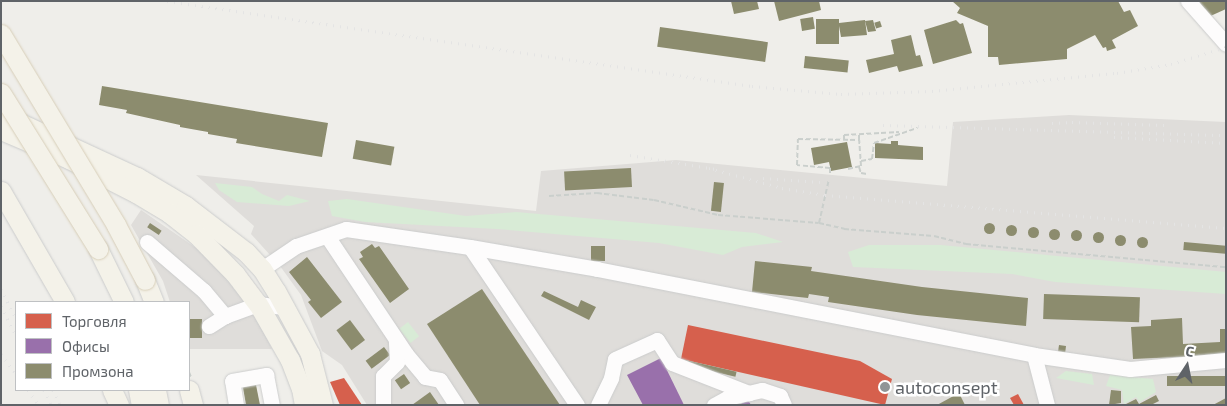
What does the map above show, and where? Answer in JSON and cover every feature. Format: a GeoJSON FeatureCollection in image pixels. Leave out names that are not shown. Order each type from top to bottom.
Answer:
{"type":"FeatureCollection","features":[{"type":"Feature","properties":{"kind":"main road"},"geometry":{"type":"LineString","coordinates":[[1,34],[116,225],[145,280],[154,301]]}},
{"type":"Feature","properties":{"kind":"main road"},"geometry":{"type":"LineString","coordinates":[[1,93],[98,249],[124,301]]}},
{"type":"Feature","properties":{"kind":"main road"},"geometry":{"type":"LineString","coordinates":[[1,114],[137,177],[169,196],[223,233],[262,269],[291,316],[310,354],[317,403]]}},
{"type":"Feature","properties":{"kind":"main road"},"geometry":{"type":"LineString","coordinates":[[1,130],[68,159],[136,193],[169,213],[196,234],[235,274],[258,304],[290,360],[301,388],[317,403]]}},
{"type":"Feature","properties":{"kind":"main road"},"geometry":{"type":"LineString","coordinates":[[3,194],[64,301]]}},
{"type":"Feature","properties":{"kind":"main road"},"geometry":{"type":"LineString","coordinates":[[114,279],[119,301]]}},
{"type":"Feature","properties":{"kind":"main road"},"geometry":{"type":"LineString","coordinates":[[112,391],[119,405]]}},
{"type":"Feature","properties":{"kind":"main road"},"geometry":{"type":"LineString","coordinates":[[138,391],[141,405]]}},
{"type":"Feature","properties":{"kind":"main road"},"geometry":{"type":"LineString","coordinates":[[156,391],[159,405]]}},
{"type":"Feature","properties":{"kind":"lane"},"geometry":{"type":"LineString","coordinates":[[1188,1],[1226,44]]}},
{"type":"Feature","properties":{"kind":"lane"},"geometry":{"type":"LineString","coordinates":[[262,269],[296,246],[346,229],[470,247],[597,269],[1034,355],[1130,369],[1226,360]]}},
{"type":"Feature","properties":{"kind":"lane"},"geometry":{"type":"LineString","coordinates":[[326,236],[396,340],[425,377],[440,380],[456,405]]}},
{"type":"Feature","properties":{"kind":"lane"},"geometry":{"type":"LineString","coordinates":[[147,242],[204,291],[225,316]]}},
{"type":"Feature","properties":{"kind":"lane"},"geometry":{"type":"LineString","coordinates":[[470,247],[577,405]]}},
{"type":"Feature","properties":{"kind":"lane"},"geometry":{"type":"LineString","coordinates":[[209,326],[225,316],[258,304],[282,307],[291,316]]}},
{"type":"Feature","properties":{"kind":"lane"},"geometry":{"type":"LineString","coordinates":[[383,405],[383,376],[397,362],[396,340]]}},
{"type":"Feature","properties":{"kind":"lane"},"geometry":{"type":"LineString","coordinates":[[598,405],[611,378],[615,359],[658,340],[672,363],[748,393]]}},
{"type":"Feature","properties":{"kind":"lane"},"geometry":{"type":"LineString","coordinates":[[1034,355],[1047,405]]}},
{"type":"Feature","properties":{"kind":"lane"},"geometry":{"type":"LineString","coordinates":[[236,405],[232,381],[266,374],[272,405]]}},
{"type":"Feature","properties":{"kind":"lane"},"geometry":{"type":"LineString","coordinates":[[714,405],[727,398],[762,390],[780,396],[784,405]]}},
{"type":"Feature","properties":{"kind":"path"},"geometry":{"type":"LineString","coordinates":[[861,161],[872,159],[874,143],[917,128]]}},
{"type":"Feature","properties":{"kind":"path"},"geometry":{"type":"LineString","coordinates":[[844,140],[844,135],[904,132]]}},
{"type":"Feature","properties":{"kind":"path"},"geometry":{"type":"LineString","coordinates":[[859,134],[861,161],[861,166],[859,166],[861,173],[867,174]]}},
{"type":"Feature","properties":{"kind":"path"},"geometry":{"type":"LineString","coordinates":[[830,173],[830,168],[797,165],[798,139],[859,140]]}},
{"type":"Feature","properties":{"kind":"path"},"geometry":{"type":"LineString","coordinates":[[848,169],[859,166]]}},
{"type":"Feature","properties":{"kind":"path"},"geometry":{"type":"LineString","coordinates":[[819,223],[829,179]]}},
{"type":"Feature","properties":{"kind":"path"},"geometry":{"type":"LineString","coordinates":[[549,196],[597,193],[654,200],[718,215],[819,223],[844,229],[934,236],[966,244],[1226,267]]}},
{"type":"Feature","properties":{"kind":"shaded area"},"geometry":{"type":"Polygon","coordinates":[[[1069,115],[1226,122],[1226,405],[367,405],[342,365],[322,351],[301,295],[280,266],[251,234],[254,226],[196,175],[536,211],[541,171],[676,160],[947,186],[953,122],[1069,115]]]}},
{"type":"Feature","properties":{"kind":"shaded area"},"geometry":{"type":"Polygon","coordinates":[[[141,210],[199,250],[251,306],[272,349],[190,349],[190,301],[170,301],[163,281],[131,225],[141,210]]]}},
{"type":"Feature","properties":{"kind":"green space"},"geometry":{"type":"Polygon","coordinates":[[[215,183],[252,187],[262,194],[279,201],[287,195],[310,201],[289,206],[237,202],[219,190],[215,183]]]}},
{"type":"Feature","properties":{"kind":"green space"},"geometry":{"type":"Polygon","coordinates":[[[347,199],[466,216],[516,212],[756,233],[783,242],[742,247],[723,255],[659,243],[497,229],[365,222],[332,216],[328,201],[347,199]]]}},
{"type":"Feature","properties":{"kind":"green space"},"geometry":{"type":"Polygon","coordinates":[[[869,245],[941,245],[1226,272],[1226,294],[1055,282],[1012,274],[853,267],[848,252],[869,245]]]}},
{"type":"Feature","properties":{"kind":"green space"},"geometry":{"type":"Polygon","coordinates":[[[408,322],[419,336],[410,343],[399,329],[408,322]]]}},
{"type":"Feature","properties":{"kind":"green space"},"geometry":{"type":"Polygon","coordinates":[[[1066,371],[1092,374],[1094,385],[1056,378],[1066,371]]]}},
{"type":"Feature","properties":{"kind":"green space"},"geometry":{"type":"Polygon","coordinates":[[[1110,375],[1153,379],[1156,392],[1140,402],[1136,397],[1124,404],[1122,390],[1106,386],[1110,375]]]}},
{"type":"Feature","properties":{"kind":"building: Торговля"},"geometry":{"type":"Polygon","coordinates":[[[688,325],[860,361],[892,379],[885,405],[681,359],[688,325]]]}},
{"type":"Feature","properties":{"kind":"building: Торговля"},"geometry":{"type":"Polygon","coordinates":[[[344,378],[362,405],[340,405],[330,382],[344,378]]]}},
{"type":"Feature","properties":{"kind":"building: Торговля"},"geometry":{"type":"Polygon","coordinates":[[[1018,394],[1024,405],[1014,405],[1010,398],[1018,394]]]}},
{"type":"Feature","properties":{"kind":"building: Офисы"},"geometry":{"type":"Polygon","coordinates":[[[661,358],[684,405],[643,405],[627,375],[661,358]]]}},
{"type":"Feature","properties":{"kind":"building: Офисы"},"geometry":{"type":"Polygon","coordinates":[[[748,400],[751,405],[739,405],[748,400]]]}},
{"type":"Feature","properties":{"kind":"building: Промзона"},"geometry":{"type":"Polygon","coordinates":[[[731,1],[757,1],[759,9],[734,14],[731,1]]]}},
{"type":"Feature","properties":{"kind":"building: Промзона"},"geometry":{"type":"Polygon","coordinates":[[[774,1],[819,1],[821,10],[779,21],[774,1]]]}},
{"type":"Feature","properties":{"kind":"building: Промзона"},"geometry":{"type":"Polygon","coordinates":[[[952,1],[1118,1],[1124,12],[1130,10],[1138,26],[1112,40],[1116,48],[1107,51],[1106,47],[1103,48],[1095,35],[1067,49],[1067,59],[999,65],[998,57],[988,57],[988,26],[957,13],[960,8],[952,1]]]}},
{"type":"Feature","properties":{"kind":"building: Промзона"},"geometry":{"type":"Polygon","coordinates":[[[1199,1],[1226,1],[1226,9],[1206,18],[1199,1]]]}},
{"type":"Feature","properties":{"kind":"building: Промзона"},"geometry":{"type":"Polygon","coordinates":[[[813,17],[815,29],[802,31],[800,19],[813,17]]]}},
{"type":"Feature","properties":{"kind":"building: Промзона"},"geometry":{"type":"Polygon","coordinates":[[[816,19],[839,19],[839,23],[865,20],[867,35],[841,37],[839,26],[839,44],[816,44],[816,19]]]}},
{"type":"Feature","properties":{"kind":"building: Промзона"},"geometry":{"type":"Polygon","coordinates":[[[873,20],[876,31],[868,32],[865,21],[873,20]]]}},
{"type":"Feature","properties":{"kind":"building: Промзона"},"geometry":{"type":"Polygon","coordinates":[[[956,20],[960,24],[963,23],[972,53],[933,64],[924,30],[956,20]]]}},
{"type":"Feature","properties":{"kind":"building: Промзона"},"geometry":{"type":"Polygon","coordinates":[[[880,21],[882,27],[876,29],[874,23],[880,21]]]}},
{"type":"Feature","properties":{"kind":"building: Промзона"},"geometry":{"type":"Polygon","coordinates":[[[660,27],[768,42],[765,62],[657,47],[660,27]]]}},
{"type":"Feature","properties":{"kind":"building: Промзона"},"geometry":{"type":"Polygon","coordinates":[[[911,35],[916,56],[920,55],[923,66],[899,72],[897,66],[869,73],[866,60],[894,54],[891,40],[911,35]]]}},
{"type":"Feature","properties":{"kind":"building: Промзона"},"geometry":{"type":"Polygon","coordinates":[[[805,56],[849,61],[848,73],[804,68],[805,56]]]}},
{"type":"Feature","properties":{"kind":"building: Промзона"},"geometry":{"type":"Polygon","coordinates":[[[102,86],[328,123],[322,157],[236,143],[237,139],[208,134],[208,132],[126,113],[127,110],[99,105],[102,86]]]}},
{"type":"Feature","properties":{"kind":"building: Промзона"},"geometry":{"type":"Polygon","coordinates":[[[356,140],[394,147],[391,165],[353,159],[356,140]]]}},
{"type":"Feature","properties":{"kind":"building: Промзона"},"geometry":{"type":"Polygon","coordinates":[[[891,141],[898,141],[898,145],[923,147],[923,160],[875,158],[875,143],[891,144],[891,141]]]}},
{"type":"Feature","properties":{"kind":"building: Промзона"},"geometry":{"type":"Polygon","coordinates":[[[847,142],[852,167],[831,171],[829,162],[814,165],[811,148],[847,142]]]}},
{"type":"Feature","properties":{"kind":"building: Промзона"},"geometry":{"type":"Polygon","coordinates":[[[631,168],[632,187],[565,190],[564,172],[631,168]]]}},
{"type":"Feature","properties":{"kind":"building: Промзона"},"geometry":{"type":"Polygon","coordinates":[[[714,182],[724,183],[721,212],[711,211],[714,182]]]}},
{"type":"Feature","properties":{"kind":"building: Промзона"},"geometry":{"type":"Polygon","coordinates":[[[150,223],[162,231],[159,235],[147,227],[150,223]]]}},
{"type":"Feature","properties":{"kind":"building: Промзона"},"geometry":{"type":"Polygon","coordinates":[[[987,223],[991,223],[994,228],[993,232],[987,233],[984,230],[984,226],[987,223]]]}},
{"type":"Feature","properties":{"kind":"building: Промзона"},"geometry":{"type":"Polygon","coordinates":[[[1009,225],[1013,225],[1016,230],[1015,234],[1009,235],[1006,232],[1006,228],[1009,225]]]}},
{"type":"Feature","properties":{"kind":"building: Промзона"},"geometry":{"type":"Polygon","coordinates":[[[1031,227],[1035,227],[1038,232],[1037,236],[1031,237],[1028,234],[1028,230],[1031,227]]]}},
{"type":"Feature","properties":{"kind":"building: Промзона"},"geometry":{"type":"Polygon","coordinates":[[[1052,229],[1056,229],[1059,234],[1058,238],[1052,239],[1049,236],[1049,232],[1052,229]]]}},
{"type":"Feature","properties":{"kind":"building: Промзона"},"geometry":{"type":"Polygon","coordinates":[[[1074,230],[1078,230],[1081,235],[1080,239],[1074,240],[1071,237],[1071,233],[1074,230]]]}},
{"type":"Feature","properties":{"kind":"building: Промзона"},"geometry":{"type":"Polygon","coordinates":[[[1096,232],[1100,232],[1103,237],[1102,241],[1096,242],[1093,239],[1093,235],[1096,232]]]}},
{"type":"Feature","properties":{"kind":"building: Промзона"},"geometry":{"type":"Polygon","coordinates":[[[1118,235],[1122,235],[1125,240],[1124,244],[1118,245],[1115,242],[1115,238],[1118,235]]]}},
{"type":"Feature","properties":{"kind":"building: Промзона"},"geometry":{"type":"Polygon","coordinates":[[[1140,237],[1144,237],[1147,242],[1146,246],[1140,247],[1137,244],[1137,240],[1140,237]]]}},
{"type":"Feature","properties":{"kind":"building: Промзона"},"geometry":{"type":"Polygon","coordinates":[[[1184,242],[1226,246],[1225,254],[1183,250],[1184,242]]]}},
{"type":"Feature","properties":{"kind":"building: Промзона"},"geometry":{"type":"Polygon","coordinates":[[[372,244],[375,248],[379,246],[409,289],[390,303],[359,259],[363,257],[360,252],[372,244]]]}},
{"type":"Feature","properties":{"kind":"building: Промзона"},"geometry":{"type":"Polygon","coordinates":[[[591,246],[605,246],[605,261],[591,261],[591,246]]]}},
{"type":"Feature","properties":{"kind":"building: Промзона"},"geometry":{"type":"Polygon","coordinates":[[[307,257],[342,302],[321,318],[308,302],[311,300],[289,272],[307,257]]]}},
{"type":"Feature","properties":{"kind":"building: Промзона"},"geometry":{"type":"Polygon","coordinates":[[[755,261],[812,267],[811,271],[922,287],[1028,298],[1026,326],[917,315],[828,302],[829,297],[809,294],[808,298],[752,292],[755,261]]]}},
{"type":"Feature","properties":{"kind":"building: Промзона"},"geometry":{"type":"Polygon","coordinates":[[[482,289],[560,405],[480,405],[427,324],[482,289]]]}},
{"type":"Feature","properties":{"kind":"building: Промзона"},"geometry":{"type":"Polygon","coordinates":[[[544,291],[578,307],[581,300],[596,307],[589,320],[541,296],[544,291]]]}},
{"type":"Feature","properties":{"kind":"building: Промзона"},"geometry":{"type":"Polygon","coordinates":[[[1044,294],[1140,297],[1139,322],[1043,319],[1044,294]]]}},
{"type":"Feature","properties":{"kind":"building: Промзона"},"geometry":{"type":"Polygon","coordinates":[[[1182,318],[1183,344],[1220,342],[1220,329],[1226,329],[1226,355],[1133,359],[1131,327],[1151,326],[1151,320],[1182,318]]]}},
{"type":"Feature","properties":{"kind":"building: Промзона"},"geometry":{"type":"Polygon","coordinates":[[[190,319],[202,319],[202,338],[190,338],[190,319]]]}},
{"type":"Feature","properties":{"kind":"building: Промзона"},"geometry":{"type":"Polygon","coordinates":[[[350,320],[365,340],[351,350],[336,330],[350,320]]]}},
{"type":"Feature","properties":{"kind":"building: Промзона"},"geometry":{"type":"Polygon","coordinates":[[[1059,345],[1066,346],[1065,354],[1058,352],[1059,345]]]}},
{"type":"Feature","properties":{"kind":"building: Промзона"},"geometry":{"type":"Polygon","coordinates":[[[384,347],[390,355],[372,369],[366,361],[384,347]]]}},
{"type":"Feature","properties":{"kind":"building: Промзона"},"geometry":{"type":"Polygon","coordinates":[[[681,359],[737,372],[735,377],[680,364],[681,359]]]}},
{"type":"Feature","properties":{"kind":"building: Промзона"},"geometry":{"type":"Polygon","coordinates":[[[404,374],[410,383],[401,389],[395,380],[404,374]]]}},
{"type":"Feature","properties":{"kind":"building: Промзона"},"geometry":{"type":"Polygon","coordinates":[[[1167,376],[1226,376],[1226,386],[1167,386],[1167,376]]]}},
{"type":"Feature","properties":{"kind":"building: Промзона"},"geometry":{"type":"Polygon","coordinates":[[[255,380],[260,405],[246,405],[242,382],[255,380]]]}},
{"type":"Feature","properties":{"kind":"building: Промзона"},"geometry":{"type":"Polygon","coordinates":[[[1111,390],[1121,391],[1121,403],[1109,405],[1111,390]]]}},
{"type":"Feature","properties":{"kind":"building: Промзона"},"geometry":{"type":"Polygon","coordinates":[[[430,392],[439,405],[412,405],[430,392]]]}},
{"type":"Feature","properties":{"kind":"building: Промзона"},"geometry":{"type":"Polygon","coordinates":[[[959,393],[965,405],[937,405],[959,393]]]}},
{"type":"Feature","properties":{"kind":"building: Промзона"},"geometry":{"type":"Polygon","coordinates":[[[1156,395],[1159,401],[1151,405],[1124,405],[1136,399],[1139,404],[1156,395]]]}},
{"type":"Feature","properties":{"kind":"building: Промзона"},"geometry":{"type":"Polygon","coordinates":[[[1226,398],[1226,405],[1213,405],[1226,398]]]}},
{"type":"Feature","properties":{"kind":"railway"},"geometry":{"type":"LineString","coordinates":[[167,1],[752,86],[841,94],[932,91],[1117,73],[1171,64],[1226,47]]}},
{"type":"Feature","properties":{"kind":"railway"},"geometry":{"type":"LineString","coordinates":[[1052,123],[1164,125]]}},
{"type":"Feature","properties":{"kind":"railway"},"geometry":{"type":"LineString","coordinates":[[883,125],[1226,135]]}},
{"type":"Feature","properties":{"kind":"railway"},"geometry":{"type":"LineString","coordinates":[[1114,137],[1226,143]]}},
{"type":"Feature","properties":{"kind":"railway"},"geometry":{"type":"LineString","coordinates":[[630,155],[716,169]]}},
{"type":"Feature","properties":{"kind":"railway"},"geometry":{"type":"LineString","coordinates":[[709,168],[782,188],[825,195],[1226,228]]}},
{"type":"Feature","properties":{"kind":"railway"},"geometry":{"type":"LineString","coordinates":[[763,178],[820,182]]}},
{"type":"Feature","properties":{"kind":"railway"},"geometry":{"type":"LineString","coordinates":[[1,289],[15,316]]}},
{"type":"Feature","properties":{"kind":"railway"},"geometry":{"type":"LineString","coordinates":[[1,306],[15,333]]}},
{"type":"Feature","properties":{"kind":"railway"},"geometry":{"type":"LineString","coordinates":[[1,354],[15,373]]}},
{"type":"Feature","properties":{"kind":"railway"},"geometry":{"type":"LineString","coordinates":[[29,391],[39,405]]}},
{"type":"Feature","properties":{"kind":"railway"},"geometry":{"type":"LineString","coordinates":[[44,391],[51,405]]}},
{"type":"Feature","properties":{"kind":"railway"},"geometry":{"type":"LineString","coordinates":[[53,391],[60,405]]}},
{"type":"Feature","properties":{"kind":"place","name":"autoconsept"},"geometry":{"type":"Point","coordinates":[885,387]}}]}
